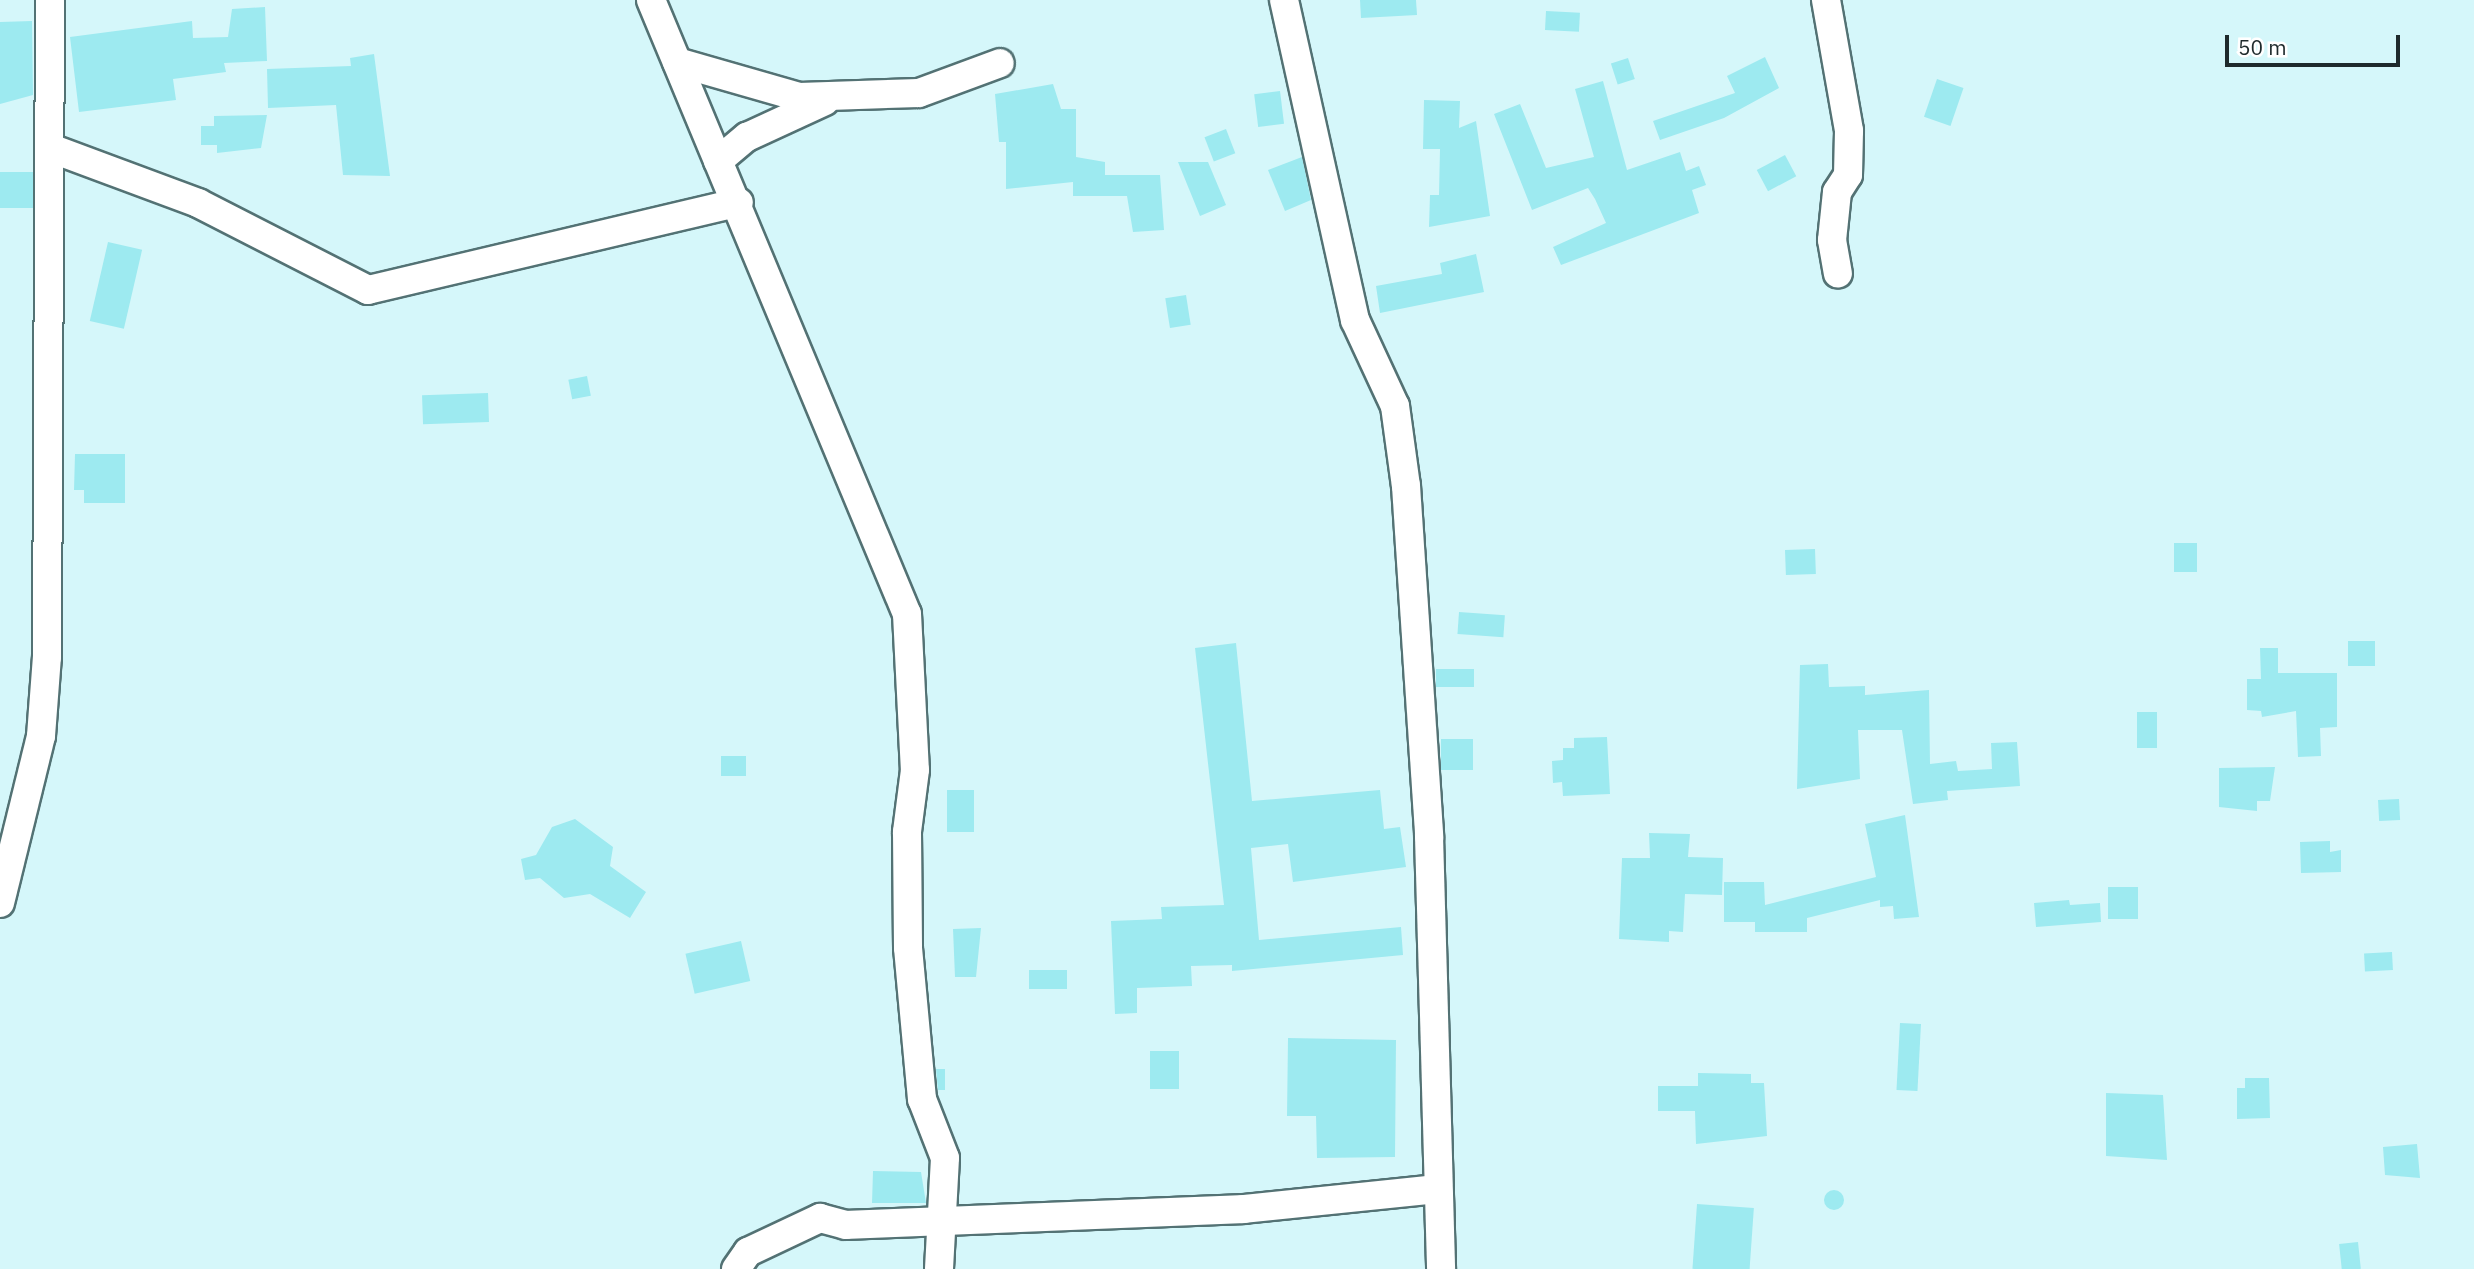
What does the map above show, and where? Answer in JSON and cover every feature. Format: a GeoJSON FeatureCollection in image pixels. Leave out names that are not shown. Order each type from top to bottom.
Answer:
{"type":"FeatureCollection","features":[{"type":"Feature","properties":{"kind":"street"},"geometry":{"type":"LineString","coordinates":[[0,904],[38,748],[47,657],[53,149],[50,0]]}},
{"type":"Feature","properties":{"kind":"street"},"geometry":{"type":"LineString","coordinates":[[651,0],[718,161],[739,202],[907,614],[915,770],[906,832],[908,948],[922,1100],[945,1158],[939,1269]]}},
{"type":"Feature","properties":{"kind":"street"},"geometry":{"type":"LineString","coordinates":[[1284,0],[1355,320],[1395,406],[1406,486],[1429,836],[1441,1269]]}},
{"type":"Feature","properties":{"kind":"street"},"geometry":{"type":"LineString","coordinates":[[1826,0],[1849,131],[1848,175],[1837,192],[1832,240],[1838,274]]}},
{"type":"Feature","properties":{"kind":"street"},"geometry":{"type":"LineString","coordinates":[[677,62],[799,97],[919,93],[1000,63]]}},
{"type":"Feature","properties":{"kind":"street"},"geometry":{"type":"LineString","coordinates":[[718,161],[801,109],[852,94]]}},
{"type":"Feature","properties":{"kind":"street"},"geometry":{"type":"LineString","coordinates":[[53,149],[198,203],[368,289],[739,202]]}},
{"type":"Feature","properties":{"kind":"street"},"geometry":{"type":"LineString","coordinates":[[736,1269],[748,1252],[820,1218],[846,1225],[1244,1209],[1438,1189]]}},
{"type":"Feature","properties":{"kind":"building"},"geometry":{"type":"Polygon","coordinates":[[[1360,0],[1416,0],[1417,15],[1361,18],[1360,0]]]}},
{"type":"Feature","properties":{"kind":"building"},"geometry":{"type":"Polygon","coordinates":[[[265,7],[267,61],[224,63],[226,72],[173,79],[176,100],[79,112],[70,37],[192,21],[193,38],[228,37],[232,9],[265,7]]]}},
{"type":"Feature","properties":{"kind":"building"},"geometry":{"type":"Polygon","coordinates":[[[1546,11],[1580,13],[1579,32],[1545,30],[1546,11]]]}},
{"type":"Feature","properties":{"kind":"building"},"geometry":{"type":"Polygon","coordinates":[[[32,21],[33,95],[0,104],[0,22],[32,21]]]}},
{"type":"Feature","properties":{"kind":"building"},"geometry":{"type":"Polygon","coordinates":[[[374,54],[390,176],[343,175],[336,105],[268,108],[267,69],[351,66],[350,58],[374,54]]]}},
{"type":"Feature","properties":{"kind":"building"},"geometry":{"type":"Polygon","coordinates":[[[1765,57],[1779,88],[1724,118],[1660,140],[1653,121],[1735,93],[1727,76],[1765,57]]]}},
{"type":"Feature","properties":{"kind":"building"},"geometry":{"type":"Polygon","coordinates":[[[1628,58],[1635,79],[1618,84],[1611,64],[1628,58]]]}},
{"type":"Feature","properties":{"kind":"building"},"geometry":{"type":"Polygon","coordinates":[[[1937,79],[1963,88],[1950,126],[1924,117],[1937,79]]]}},
{"type":"Feature","properties":{"kind":"building"},"geometry":{"type":"Polygon","coordinates":[[[1603,81],[1627,170],[1680,152],[1686,171],[1699,166],[1706,185],[1692,190],[1699,213],[1561,265],[1553,247],[1606,223],[1588,188],[1532,210],[1494,114],[1520,104],[1546,168],[1594,157],[1575,89],[1603,81]]]}},
{"type":"Feature","properties":{"kind":"building"},"geometry":{"type":"Polygon","coordinates":[[[1053,84],[1061,109],[1076,109],[1076,157],[1105,162],[1105,175],[1160,175],[1164,230],[1133,232],[1127,196],[1073,196],[1073,182],[1006,189],[1006,142],[999,142],[995,94],[1053,84]]]}},
{"type":"Feature","properties":{"kind":"building"},"geometry":{"type":"Polygon","coordinates":[[[1280,91],[1284,124],[1258,127],[1254,94],[1280,91]]]}},
{"type":"Feature","properties":{"kind":"building"},"geometry":{"type":"Polygon","coordinates":[[[1424,100],[1460,101],[1459,128],[1476,121],[1490,216],[1429,227],[1430,195],[1439,195],[1440,149],[1423,149],[1424,100]]]}},
{"type":"Feature","properties":{"kind":"building"},"geometry":{"type":"Polygon","coordinates":[[[267,115],[261,148],[217,153],[217,145],[201,145],[201,126],[214,126],[214,116],[267,115]]]}},
{"type":"Feature","properties":{"kind":"building"},"geometry":{"type":"Polygon","coordinates":[[[1226,129],[1235,153],[1214,162],[1205,137],[1226,129]]]}},
{"type":"Feature","properties":{"kind":"building"},"geometry":{"type":"Polygon","coordinates":[[[1785,155],[1796,176],[1768,191],[1757,170],[1785,155]]]}},
{"type":"Feature","properties":{"kind":"building"},"geometry":{"type":"Polygon","coordinates":[[[1302,157],[1311,200],[1285,211],[1268,170],[1302,157]]]}},
{"type":"Feature","properties":{"kind":"building"},"geometry":{"type":"Polygon","coordinates":[[[1178,162],[1208,162],[1226,205],[1200,216],[1178,162]]]}},
{"type":"Feature","properties":{"kind":"building"},"geometry":{"type":"Polygon","coordinates":[[[0,172],[33,172],[33,208],[0,208],[0,172]]]}},
{"type":"Feature","properties":{"kind":"building"},"geometry":{"type":"Polygon","coordinates":[[[108,242],[142,250],[124,329],[90,321],[108,242]]]}},
{"type":"Feature","properties":{"kind":"building"},"geometry":{"type":"Polygon","coordinates":[[[1476,254],[1484,292],[1380,313],[1376,286],[1442,274],[1440,263],[1476,254]]]}},
{"type":"Feature","properties":{"kind":"building"},"geometry":{"type":"Polygon","coordinates":[[[1186,295],[1191,325],[1170,328],[1165,298],[1186,295]]]}},
{"type":"Feature","properties":{"kind":"building"},"geometry":{"type":"Polygon","coordinates":[[[587,376],[591,396],[572,399],[568,380],[587,376]]]}},
{"type":"Feature","properties":{"kind":"building"},"geometry":{"type":"Polygon","coordinates":[[[488,393],[489,422],[423,424],[422,395],[488,393]]]}},
{"type":"Feature","properties":{"kind":"building"},"geometry":{"type":"Polygon","coordinates":[[[75,454],[125,454],[125,503],[84,503],[84,490],[74,490],[75,454]]]}},
{"type":"Feature","properties":{"kind":"building"},"geometry":{"type":"Polygon","coordinates":[[[2174,543],[2197,543],[2197,572],[2174,572],[2174,543]]]}},
{"type":"Feature","properties":{"kind":"building"},"geometry":{"type":"Polygon","coordinates":[[[1815,549],[1816,574],[1786,575],[1785,550],[1815,549]]]}},
{"type":"Feature","properties":{"kind":"building"},"geometry":{"type":"Polygon","coordinates":[[[1459,612],[1505,615],[1503,637],[1457,634],[1459,612]]]}},
{"type":"Feature","properties":{"kind":"building"},"geometry":{"type":"Polygon","coordinates":[[[2348,641],[2375,641],[2375,666],[2348,666],[2348,641]]]}},
{"type":"Feature","properties":{"kind":"building"},"geometry":{"type":"Polygon","coordinates":[[[1236,643],[1252,801],[1380,790],[1384,829],[1400,827],[1406,867],[1293,882],[1288,844],[1251,848],[1259,940],[1401,927],[1403,955],[1232,971],[1232,965],[1191,966],[1192,986],[1137,988],[1137,1013],[1115,1014],[1111,921],[1162,919],[1161,907],[1224,905],[1195,648],[1236,643]]]}},
{"type":"Feature","properties":{"kind":"building"},"geometry":{"type":"Polygon","coordinates":[[[2260,648],[2278,648],[2278,673],[2337,673],[2337,727],[2320,728],[2321,756],[2298,757],[2296,711],[2262,717],[2261,711],[2247,710],[2247,679],[2261,679],[2260,648]]]}},
{"type":"Feature","properties":{"kind":"building"},"geometry":{"type":"Polygon","coordinates":[[[1828,664],[1829,687],[1865,686],[1865,695],[1929,690],[1930,764],[1956,761],[1958,771],[1992,769],[1991,743],[2017,742],[2020,786],[1947,791],[1948,800],[1913,804],[1902,730],[1858,730],[1860,779],[1797,789],[1800,665],[1828,664]]]}},
{"type":"Feature","properties":{"kind":"building"},"geometry":{"type":"Polygon","coordinates":[[[1436,669],[1474,669],[1474,687],[1436,687],[1436,669]]]}},
{"type":"Feature","properties":{"kind":"building"},"geometry":{"type":"Polygon","coordinates":[[[2137,712],[2157,712],[2157,748],[2137,748],[2137,712]]]}},
{"type":"Feature","properties":{"kind":"building"},"geometry":{"type":"Polygon","coordinates":[[[1607,737],[1610,794],[1563,796],[1562,782],[1553,783],[1552,761],[1563,760],[1563,748],[1574,748],[1574,738],[1607,737]]]}},
{"type":"Feature","properties":{"kind":"building"},"geometry":{"type":"Polygon","coordinates":[[[1441,739],[1473,739],[1473,770],[1441,770],[1441,739]]]}},
{"type":"Feature","properties":{"kind":"building"},"geometry":{"type":"Polygon","coordinates":[[[721,756],[746,756],[746,776],[721,776],[721,756]]]}},
{"type":"Feature","properties":{"kind":"building"},"geometry":{"type":"Polygon","coordinates":[[[2275,767],[2270,801],[2257,801],[2257,811],[2219,807],[2219,768],[2275,767]]]}},
{"type":"Feature","properties":{"kind":"building"},"geometry":{"type":"Polygon","coordinates":[[[947,790],[974,790],[974,832],[947,832],[947,790]]]}},
{"type":"Feature","properties":{"kind":"building"},"geometry":{"type":"Polygon","coordinates":[[[2399,799],[2400,820],[2379,821],[2378,800],[2399,799]]]}},
{"type":"Feature","properties":{"kind":"building"},"geometry":{"type":"Polygon","coordinates":[[[1905,815],[1919,917],[1894,919],[1893,906],[1880,907],[1880,900],[1807,918],[1807,932],[1755,932],[1755,922],[1724,922],[1724,882],[1764,882],[1765,905],[1876,877],[1865,824],[1905,815]]]}},
{"type":"Feature","properties":{"kind":"building"},"geometry":{"type":"Polygon","coordinates":[[[575,819],[613,847],[610,866],[646,892],[630,918],[590,894],[564,898],[540,878],[525,880],[521,859],[536,855],[552,827],[575,819]]]}},
{"type":"Feature","properties":{"kind":"building"},"geometry":{"type":"Polygon","coordinates":[[[1649,833],[1690,834],[1688,857],[1723,858],[1722,895],[1685,894],[1683,932],[1669,931],[1669,942],[1619,939],[1622,858],[1650,858],[1649,833]]]}},
{"type":"Feature","properties":{"kind":"building"},"geometry":{"type":"Polygon","coordinates":[[[2330,841],[2330,852],[2341,850],[2341,872],[2301,873],[2300,842],[2330,841]]]}},
{"type":"Feature","properties":{"kind":"building"},"geometry":{"type":"Polygon","coordinates":[[[2108,887],[2138,887],[2138,919],[2108,919],[2108,887]]]}},
{"type":"Feature","properties":{"kind":"building"},"geometry":{"type":"Polygon","coordinates":[[[2069,900],[2070,905],[2100,903],[2101,922],[2036,927],[2034,903],[2069,900]]]}},
{"type":"Feature","properties":{"kind":"building"},"geometry":{"type":"Polygon","coordinates":[[[981,928],[976,977],[955,977],[953,929],[981,928]]]}},
{"type":"Feature","properties":{"kind":"building"},"geometry":{"type":"Polygon","coordinates":[[[741,941],[750,981],[695,994],[685,954],[741,941]]]}},
{"type":"Feature","properties":{"kind":"building"},"geometry":{"type":"Polygon","coordinates":[[[2392,952],[2393,970],[2365,971],[2364,953],[2392,952]]]}},
{"type":"Feature","properties":{"kind":"building"},"geometry":{"type":"Polygon","coordinates":[[[1029,970],[1067,970],[1067,989],[1029,989],[1029,970]]]}},
{"type":"Feature","properties":{"kind":"building"},"geometry":{"type":"Polygon","coordinates":[[[1900,1023],[1921,1024],[1917,1091],[1896,1090],[1900,1023]]]}},
{"type":"Feature","properties":{"kind":"building"},"geometry":{"type":"Polygon","coordinates":[[[1288,1038],[1396,1040],[1395,1157],[1317,1158],[1316,1116],[1287,1116],[1288,1038]]]}},
{"type":"Feature","properties":{"kind":"building"},"geometry":{"type":"Polygon","coordinates":[[[1150,1051],[1179,1051],[1179,1089],[1150,1089],[1150,1051]]]}},
{"type":"Feature","properties":{"kind":"building"},"geometry":{"type":"Polygon","coordinates":[[[936,1069],[945,1069],[945,1090],[938,1090],[936,1069]]]}},
{"type":"Feature","properties":{"kind":"building"},"geometry":{"type":"Polygon","coordinates":[[[1698,1073],[1751,1074],[1751,1083],[1764,1083],[1767,1136],[1696,1144],[1695,1111],[1658,1111],[1658,1086],[1698,1086],[1698,1073]]]}},
{"type":"Feature","properties":{"kind":"building"},"geometry":{"type":"Polygon","coordinates":[[[2245,1078],[2269,1078],[2270,1118],[2237,1119],[2237,1088],[2245,1088],[2245,1078]]]}},
{"type":"Feature","properties":{"kind":"building"},"geometry":{"type":"Polygon","coordinates":[[[2106,1093],[2163,1095],[2167,1160],[2106,1156],[2106,1093]]]}},
{"type":"Feature","properties":{"kind":"building"},"geometry":{"type":"Polygon","coordinates":[[[2417,1144],[2420,1178],[2385,1175],[2383,1147],[2417,1144]]]}},
{"type":"Feature","properties":{"kind":"building"},"geometry":{"type":"Polygon","coordinates":[[[873,1171],[921,1172],[926,1203],[872,1203],[873,1171]]]}},
{"type":"Feature","properties":{"kind":"building"},"geometry":{"type":"Polygon","coordinates":[[[1834,1190],[1841,1193],[1844,1200],[1841,1207],[1834,1210],[1827,1207],[1824,1200],[1827,1193],[1834,1190]]]}},
{"type":"Feature","properties":{"kind":"building"},"geometry":{"type":"Polygon","coordinates":[[[1697,1204],[1754,1208],[1750,1269],[1692,1269],[1697,1204]]]}},
{"type":"Feature","properties":{"kind":"building"},"geometry":{"type":"Polygon","coordinates":[[[2358,1242],[2361,1269],[2342,1269],[2339,1244],[2358,1242]]]}}]}
